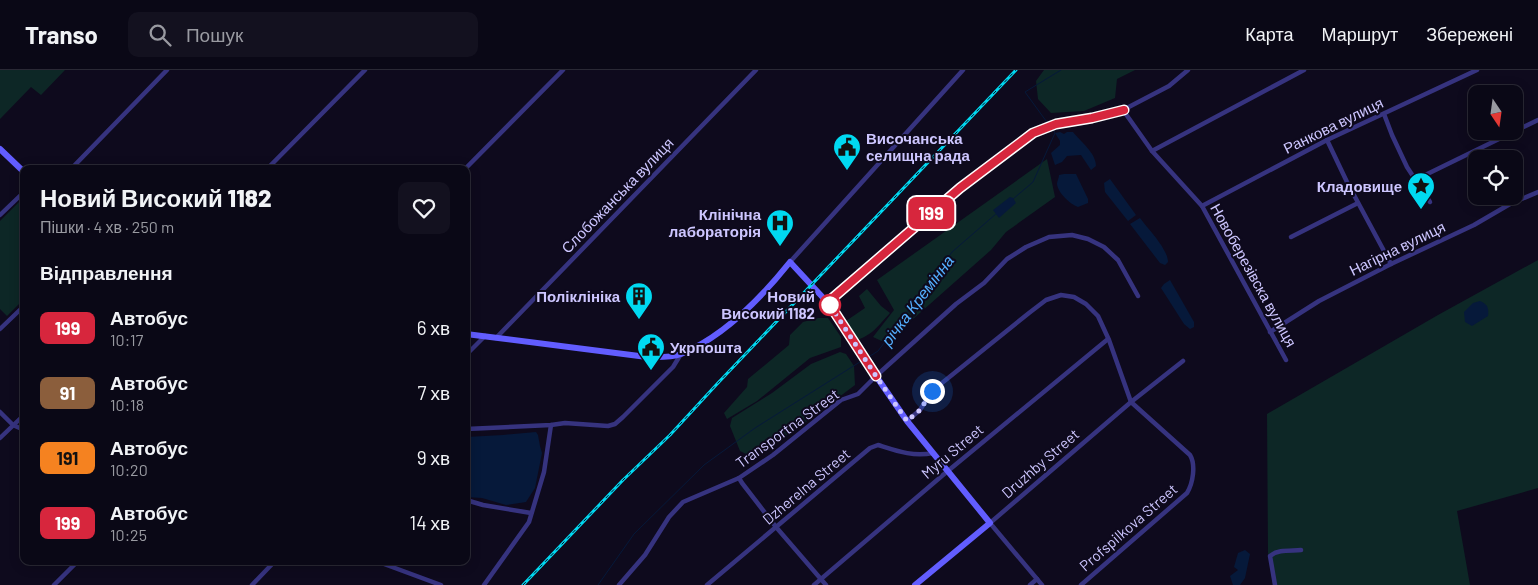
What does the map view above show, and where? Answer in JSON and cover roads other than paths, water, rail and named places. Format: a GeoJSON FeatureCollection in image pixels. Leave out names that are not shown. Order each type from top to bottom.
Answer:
{"type":"FeatureCollection","features":[{"type":"Feature","properties":{"kind":"street"},"geometry":{"type":"LineString","coordinates":[[75,165],[167,70]]}},
{"type":"Feature","properties":{"kind":"street"},"geometry":{"type":"LineString","coordinates":[[271,165],[365,70]]}},
{"type":"Feature","properties":{"kind":"street"},"geometry":{"type":"LineString","coordinates":[[469,165],[562,70]]}},
{"type":"Feature","properties":{"kind":"street","name":"Слобожанська вулиця"},"geometry":{"type":"LineString","coordinates":[[496,338],[756,70]]}},
{"type":"Feature","properties":{"kind":"street"},"geometry":{"type":"LineString","coordinates":[[470,334],[665,358],[681,354],[710,339],[742,313],[775,281],[963,70]]}},
{"type":"Feature","properties":{"kind":"street"},"geometry":{"type":"LineString","coordinates":[[828,302],[960,188],[1033,133],[1050,126],[1124,110],[1169,86],[1188,70]]}},
{"type":"Feature","properties":{"kind":"street"},"geometry":{"type":"LineString","coordinates":[[1152,151],[1304,70]]}},
{"type":"Feature","properties":{"kind":"street","name":"Ранкова вулиця"},"geometry":{"type":"LineString","coordinates":[[1202,206],[1327,140],[1478,70]]}},
{"type":"Feature","properties":{"kind":"street","name":"Новоберезівска вулиця"},"geometry":{"type":"LineString","coordinates":[[1124,110],[1152,151],[1202,206],[1286,360]]}},
{"type":"Feature","properties":{"kind":"street"},"geometry":{"type":"LineString","coordinates":[[1384,114],[1407,167],[1430,202]]}},
{"type":"Feature","properties":{"kind":"street"},"geometry":{"type":"LineString","coordinates":[[1415,180],[1538,120]]}},
{"type":"Feature","properties":{"kind":"street"},"geometry":{"type":"LineString","coordinates":[[1327,140],[1391,264]]}},
{"type":"Feature","properties":{"kind":"street"},"geometry":{"type":"LineString","coordinates":[[0,148],[20,168]]}},
{"type":"Feature","properties":{"kind":"street","name":"Нагірна вулиця"},"geometry":{"type":"LineString","coordinates":[[1270,332],[1319,301],[1391,264],[1474,225],[1510,204],[1538,192]]}},
{"type":"Feature","properties":{"kind":"street"},"geometry":{"type":"LineString","coordinates":[[0,215],[20,196]]}},
{"type":"Feature","properties":{"kind":"street"},"geometry":{"type":"LineString","coordinates":[[1291,237],[1358,203]]}},
{"type":"Feature","properties":{"kind":"street","name":"Transportna Street"},"geometry":{"type":"LineString","coordinates":[[619,585],[645,555],[669,517],[683,502],[739,478],[773,455],[841,400],[858,394],[956,304],[984,283],[1007,258],[1026,247],[1049,237],[1072,235],[1088,239],[1104,247],[1118,260],[1138,296]]}},
{"type":"Feature","properties":{"kind":"street"},"geometry":{"type":"LineString","coordinates":[[790,262],[828,302],[907,421],[1042,585]]}},
{"type":"Feature","properties":{"kind":"street","name":"Profspilkova Street"},"geometry":{"type":"LineString","coordinates":[[907,421],[920,410],[932,391],[1046,300],[1061,295],[1074,297],[1086,304],[1098,316],[1131,402],[1190,455],[1193,462],[1191,488],[1187,493],[1081,585]]}},
{"type":"Feature","properties":{"kind":"street"},"geometry":{"type":"LineString","coordinates":[[0,329],[20,310]]}},
{"type":"Feature","properties":{"kind":"street"},"geometry":{"type":"LineString","coordinates":[[470,351],[485,336]]}},
{"type":"Feature","properties":{"kind":"street","name":"Myru Street"},"geometry":{"type":"LineString","coordinates":[[814,585],[1108,339]]}},
{"type":"Feature","properties":{"kind":"street"},"geometry":{"type":"LineString","coordinates":[[470,429],[565,423],[608,426],[615,424],[624,418],[673,367],[681,354]]}},
{"type":"Feature","properties":{"kind":"street","name":"Druzhby Street"},"geometry":{"type":"LineString","coordinates":[[915,585],[1131,402],[1183,361]]}},
{"type":"Feature","properties":{"kind":"street"},"geometry":{"type":"LineString","coordinates":[[0,412],[13,425],[20,428]]}},
{"type":"Feature","properties":{"kind":"street"},"geometry":{"type":"LineString","coordinates":[[0,438],[20,419]]}},
{"type":"Feature","properties":{"kind":"street"},"geometry":{"type":"LineString","coordinates":[[484,585],[529,522],[544,472],[551,425]]}},
{"type":"Feature","properties":{"kind":"street","name":"Dzherelna Street"},"geometry":{"type":"LineString","coordinates":[[707,585],[870,448],[878,445],[909,454],[922,455],[933,453]]}},
{"type":"Feature","properties":{"kind":"street"},"geometry":{"type":"LineString","coordinates":[[739,478],[776,527],[826,585]]}},
{"type":"Feature","properties":{"kind":"street"},"geometry":{"type":"LineString","coordinates":[[470,501],[531,513]]}},
{"type":"Feature","properties":{"kind":"street"},"geometry":{"type":"LineString","coordinates":[[1275,585],[1270,556],[1283,551],[1301,550]]}},
{"type":"Feature","properties":{"kind":"street"},"geometry":{"type":"LineString","coordinates":[[54,585],[74,565]]}},
{"type":"Feature","properties":{"kind":"street"},"geometry":{"type":"LineString","coordinates":[[252,585],[271,565]]}},
{"type":"Feature","properties":{"kind":"street"},"geometry":{"type":"LineString","coordinates":[[387,565],[441,585]]}},
{"type":"Feature","properties":{"kind":"street"},"geometry":{"type":"LineString","coordinates":[[1030,585],[1037,579]]}},
{"type":"Feature","properties":{"kind":"water"},"geometry":{"type":"Polygon","coordinates":[[[1060,132],[1064,134],[1073,132],[1091,152],[1096,166],[1091,170],[1081,155],[1067,156],[1062,162],[1055,165],[1051,153],[1060,145],[1060,141],[1055,133],[1060,132]]]}},
{"type":"Feature","properties":{"kind":"water"},"geometry":{"type":"Polygon","coordinates":[[[1076,174],[1088,199],[1088,203],[1078,207],[1075,206],[1062,194],[1057,183],[1059,175],[1076,174]]]}},
{"type":"Feature","properties":{"kind":"water"},"geometry":{"type":"Polygon","coordinates":[[[1110,179],[1136,215],[1128,221],[1105,192],[1104,183],[1110,179]]]}},
{"type":"Feature","properties":{"kind":"water"},"geometry":{"type":"Polygon","coordinates":[[[1010,197],[1016,203],[999,218],[993,210],[1010,197]]]}},
{"type":"Feature","properties":{"kind":"water"},"geometry":{"type":"Polygon","coordinates":[[[1140,218],[1165,251],[1168,262],[1165,265],[1160,263],[1130,224],[1140,218]]]}},
{"type":"Feature","properties":{"kind":"water"},"geometry":{"type":"Polygon","coordinates":[[[1170,280],[1194,322],[1194,327],[1190,329],[1184,324],[1161,288],[1170,280]]]}},
{"type":"Feature","properties":{"kind":"water"},"geometry":{"type":"Polygon","coordinates":[[[1480,301],[1487,307],[1488,316],[1472,326],[1465,322],[1464,312],[1473,303],[1480,301]]]}},
{"type":"Feature","properties":{"kind":"water"},"geometry":{"type":"Polygon","coordinates":[[[536,432],[538,435],[542,453],[535,488],[526,502],[506,505],[482,498],[470,497],[470,437],[536,432]]]}},
{"type":"Feature","properties":{"kind":"water"},"geometry":{"type":"Polygon","coordinates":[[[1245,550],[1250,554],[1245,578],[1240,585],[1233,585],[1230,576],[1238,570],[1234,567],[1238,553],[1245,550]]]}},
{"type":"Feature","properties":{"kind":"waterway","name":"річка Кремінна"},"geometry":{"type":"LineString","coordinates":[[1049,125],[1025,92],[1061,70]]}},
{"type":"Feature","properties":{"kind":"waterway","name":"річка Кремінна"},"geometry":{"type":"LineString","coordinates":[[1013,199],[1033,182],[1055,133],[1052,128]]}},
{"type":"Feature","properties":{"kind":"waterway","name":"річка Кремінна"},"geometry":{"type":"LineString","coordinates":[[867,358],[878,351],[952,252],[997,213]]}},
{"type":"Feature","properties":{"kind":"waterway","name":"річка Кремінна"},"geometry":{"type":"LineString","coordinates":[[598,585],[634,534],[704,465],[755,428],[863,360]]}},
{"type":"Feature","properties":{"kind":"railway"},"geometry":{"type":"LineString","coordinates":[[523,585],[623,480],[670,435],[1016,70]]}},
{"type":"Feature","properties":{"kind":"place","name":"Височанська селищна рада"},"geometry":{"type":"Point","coordinates":[847,171]}},
{"type":"Feature","properties":{"kind":"place","name":"Кладовище"},"geometry":{"type":"Point","coordinates":[1421,210]}},
{"type":"Feature","properties":{"kind":"place","name":"Клінічна лабораторія"},"geometry":{"type":"Point","coordinates":[780,247]}},
{"type":"Feature","properties":{"kind":"place","name":"Новий Високий 1182"},"geometry":{"type":"Point","coordinates":[830,305]}},
{"type":"Feature","properties":{"kind":"place","name":"Поліклініка"},"geometry":{"type":"Point","coordinates":[639,320]}},
{"type":"Feature","properties":{"kind":"place","name":"Укрпошта"},"geometry":{"type":"Point","coordinates":[651,371]}}]}
